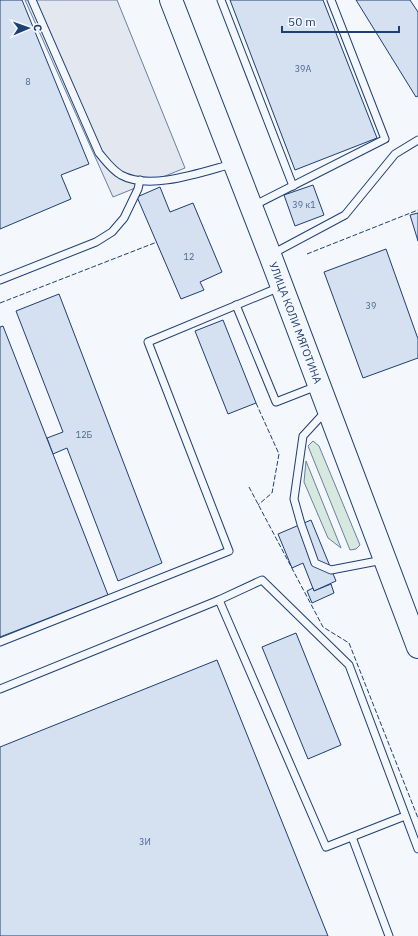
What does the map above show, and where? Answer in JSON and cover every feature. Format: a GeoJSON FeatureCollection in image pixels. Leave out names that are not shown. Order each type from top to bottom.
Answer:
{"type":"FeatureCollection","features":[{"type":"Feature","properties":{"kind":"main road","name":"УЛИЦА КОЛИ МЯГОТИНА"},"geometry":{"type":"LineString","coordinates":[[171,0],[282,286],[418,647]]}},
{"type":"Feature","properties":{"kind":"lane"},"geometry":{"type":"LineString","coordinates":[[32,0],[99,153],[111,168],[122,175],[140,180],[152,181],[194,175],[234,163]]}},
{"type":"Feature","properties":{"kind":"lane"},"geometry":{"type":"LineString","coordinates":[[221,0],[294,186]]}},
{"type":"Feature","properties":{"kind":"lane"},"geometry":{"type":"LineString","coordinates":[[251,207],[386,139],[331,0]]}},
{"type":"Feature","properties":{"kind":"lane"},"geometry":{"type":"LineString","coordinates":[[270,255],[345,215],[395,154],[418,140]]}},
{"type":"Feature","properties":{"kind":"lane"},"geometry":{"type":"LineString","coordinates":[[0,280],[96,242],[112,232],[124,218],[138,189],[140,180]]}},
{"type":"Feature","properties":{"kind":"lane"},"geometry":{"type":"LineString","coordinates":[[0,642],[229,551],[148,342],[282,286]]}},
{"type":"Feature","properties":{"kind":"lane"},"geometry":{"type":"LineString","coordinates":[[236,305],[276,402],[319,385]]}},
{"type":"Feature","properties":{"kind":"lane"},"geometry":{"type":"LineString","coordinates":[[328,409],[303,436],[294,499],[315,563],[332,570],[385,559]]}},
{"type":"Feature","properties":{"kind":"lane"},"geometry":{"type":"LineString","coordinates":[[0,690],[219,600],[262,580],[349,665],[418,849]]}},
{"type":"Feature","properties":{"kind":"lane"},"geometry":{"type":"LineString","coordinates":[[219,600],[326,847],[405,816]]}},
{"type":"Feature","properties":{"kind":"lane"},"geometry":{"type":"LineString","coordinates":[[352,837],[389,936]]}},
{"type":"Feature","properties":{"kind":"shaded area"},"geometry":{"type":"Polygon","coordinates":[[[25,0],[117,0],[185,168],[113,197],[25,0]]]}},
{"type":"Feature","properties":{"kind":"shaded area"},"geometry":{"type":"Polygon","coordinates":[[[313,441],[319,446],[360,545],[356,549],[350,550],[308,446],[313,441]]]}},
{"type":"Feature","properties":{"kind":"shaded area"},"geometry":{"type":"Polygon","coordinates":[[[306,461],[341,548],[328,538],[304,482],[306,461]]]}},
{"type":"Feature","properties":{"kind":"building"},"geometry":{"type":"Polygon","coordinates":[[[0,0],[22,0],[89,164],[61,175],[71,199],[0,229],[0,0]]]}},
{"type":"Feature","properties":{"kind":"building"},"geometry":{"type":"Polygon","coordinates":[[[230,0],[323,0],[377,138],[295,170],[230,0]]]}},
{"type":"Feature","properties":{"kind":"building"},"geometry":{"type":"Polygon","coordinates":[[[356,0],[410,0],[418,12],[418,96],[416,97],[356,0]]]}},
{"type":"Feature","properties":{"kind":"building"},"geometry":{"type":"Polygon","coordinates":[[[313,185],[324,215],[295,226],[284,195],[313,185]]]}},
{"type":"Feature","properties":{"kind":"building"},"geometry":{"type":"Polygon","coordinates":[[[160,187],[170,212],[193,203],[222,272],[200,282],[204,290],[181,299],[137,197],[160,187]]]}},
{"type":"Feature","properties":{"kind":"building"},"geometry":{"type":"Polygon","coordinates":[[[418,213],[418,241],[410,215],[418,213]]]}},
{"type":"Feature","properties":{"kind":"building"},"geometry":{"type":"Polygon","coordinates":[[[386,249],[418,339],[418,358],[363,378],[324,272],[386,249]]]}},
{"type":"Feature","properties":{"kind":"building"},"geometry":{"type":"Polygon","coordinates":[[[59,294],[162,563],[118,581],[67,448],[53,454],[47,438],[63,432],[16,311],[59,294]]]}},
{"type":"Feature","properties":{"kind":"building"},"geometry":{"type":"Polygon","coordinates":[[[223,320],[256,403],[228,414],[195,331],[223,320]]]}},
{"type":"Feature","properties":{"kind":"building"},"geometry":{"type":"Polygon","coordinates":[[[3,326],[108,595],[0,637],[0,327],[3,326]]]}},
{"type":"Feature","properties":{"kind":"building"},"geometry":{"type":"Polygon","coordinates":[[[311,520],[336,581],[314,591],[303,563],[292,568],[278,534],[311,520]]]}},
{"type":"Feature","properties":{"kind":"building"},"geometry":{"type":"Polygon","coordinates":[[[331,584],[334,593],[312,603],[307,591],[313,588],[314,591],[331,584]]]}},
{"type":"Feature","properties":{"kind":"building"},"geometry":{"type":"Polygon","coordinates":[[[296,633],[341,745],[308,759],[262,647],[296,633]]]}},
{"type":"Feature","properties":{"kind":"building"},"geometry":{"type":"Polygon","coordinates":[[[217,660],[328,936],[0,936],[0,747],[217,660]]]}},
{"type":"Feature","properties":{"kind":"fence"},"geometry":{"type":"LineString","coordinates":[[307,254],[418,210]]}},
{"type":"Feature","properties":{"kind":"fence"},"geometry":{"type":"LineString","coordinates":[[0,303],[157,242]]}},
{"type":"Feature","properties":{"kind":"fence"},"geometry":{"type":"LineString","coordinates":[[256,403],[279,454],[272,493],[258,505]]}},
{"type":"Feature","properties":{"kind":"fence"},"geometry":{"type":"LineString","coordinates":[[249,487],[323,627],[349,643],[418,818]]}}]}
